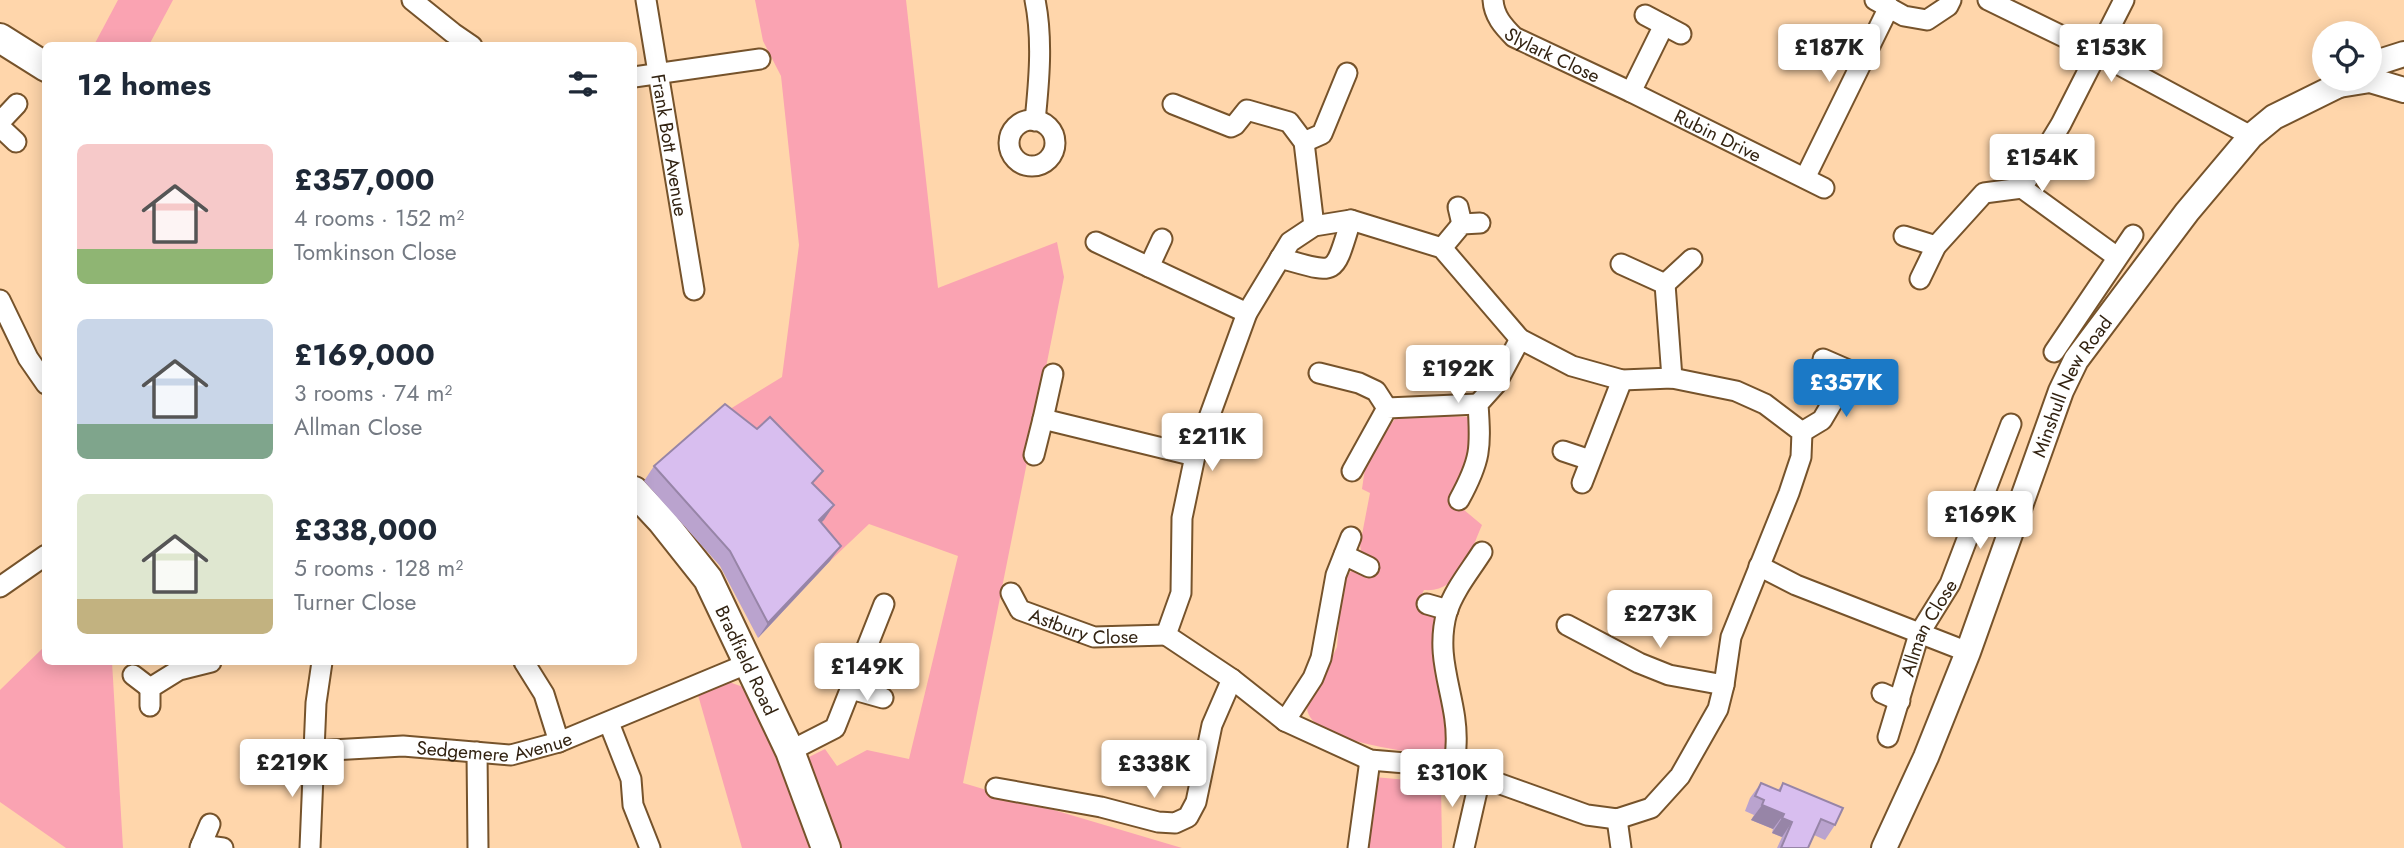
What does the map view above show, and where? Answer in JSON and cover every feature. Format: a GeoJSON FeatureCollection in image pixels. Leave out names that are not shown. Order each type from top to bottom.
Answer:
{"type":"FeatureCollection","features":[{"type":"Feature","properties":{"kind":"main road"},"geometry":{"type":"LineString","coordinates":[[0,38],[42,64]]}},
{"type":"Feature","properties":{"kind":"main road","name":"Bradfield Road"},"geometry":{"type":"LineString","coordinates":[[637,494],[708,579],[790,751],[826,848]]}},
{"type":"Feature","properties":{"kind":"street"},"geometry":{"type":"LineString","coordinates":[[412,0],[466,42]]}},
{"type":"Feature","properties":{"kind":"street","name":"Frank Bott Avenue"},"geometry":{"type":"LineString","coordinates":[[646,0],[694,290]]}},
{"type":"Feature","properties":{"kind":"street"},"geometry":{"type":"LineString","coordinates":[[1035,0],[1038,40],[1035,121]]}},
{"type":"Feature","properties":{"kind":"street"},"geometry":{"type":"LineString","coordinates":[[1805,178],[1882,4],[1905,16],[1927,20],[1948,6],[1951,0]]}},
{"type":"Feature","properties":{"kind":"street"},"geometry":{"type":"LineString","coordinates":[[1988,0],[2096,53],[2251,136]]}},
{"type":"Feature","properties":{"kind":"street"},"geometry":{"type":"LineString","coordinates":[[2022,188],[2061,124],[2124,0]]}},
{"type":"Feature","properties":{"kind":"street","name":"Slylark Close"},"geometry":{"type":"LineString","coordinates":[[1490,1],[1500,24],[1514,37],[1632,92]]}},
{"type":"Feature","properties":{"kind":"street"},"geometry":{"type":"LineString","coordinates":[[1632,92],[1673,30],[1645,15]]}},
{"type":"Feature","properties":{"kind":"street"},"geometry":{"type":"LineString","coordinates":[[2382,63],[2404,54]]}},
{"type":"Feature","properties":{"kind":"street"},"geometry":{"type":"LineString","coordinates":[[637,77],[760,59]]}},
{"type":"Feature","properties":{"kind":"street"},"geometry":{"type":"LineString","coordinates":[[1304,142],[1322,134],[1347,73]]}},
{"type":"Feature","properties":{"kind":"street","name":"Minshull New Road"},"geometry":{"type":"LineString","coordinates":[[2382,84],[2404,90]]}},
{"type":"Feature","properties":{"kind":"street","name":"Minshull New Road"},"geometry":{"type":"LineString","coordinates":[[1884,848],[1926,757],[1968,652],[2062,391],[2077,360],[2187,212],[2251,136],[2274,117],[2327,91]]}},
{"type":"Feature","properties":{"kind":"street","name":"Rubin Drive"},"geometry":{"type":"LineString","coordinates":[[1632,92],[1824,188]]}},
{"type":"Feature","properties":{"kind":"street"},"geometry":{"type":"LineString","coordinates":[[0,122],[17,104]]}},
{"type":"Feature","properties":{"kind":"street"},"geometry":{"type":"LineString","coordinates":[[1173,104],[1227,126],[1234,125],[1247,110],[1289,122],[1304,142],[1314,226]]}},
{"type":"Feature","properties":{"kind":"street"},"geometry":{"type":"LineString","coordinates":[[0,128],[16,142]]}},
{"type":"Feature","properties":{"kind":"street"},"geometry":{"type":"LineString","coordinates":[[1920,279],[1936,246],[1984,193],[2022,188],[2117,257]]}},
{"type":"Feature","properties":{"kind":"street"},"geometry":{"type":"LineString","coordinates":[[1442,248],[1466,218]]}},
{"type":"Feature","properties":{"kind":"street"},"geometry":{"type":"LineString","coordinates":[[1280,258],[1321,270],[1330,269],[1336,265],[1340,256],[1351,220]]}},
{"type":"Feature","properties":{"kind":"street"},"geometry":{"type":"LineString","coordinates":[[1351,220],[1442,248],[1520,339],[1572,366],[1622,380],[1672,378],[1736,391],[1765,404],[1802,432],[1801,457],[1797,469],[1731,637],[1718,709],[1679,776],[1651,808],[1617,819],[1587,816],[1453,767],[1370,760],[1285,721],[1232,680],[1166,635],[1181,593],[1182,518],[1195,456],[1247,313],[1290,242],[1314,226],[1351,220]]}},
{"type":"Feature","properties":{"kind":"street"},"geometry":{"type":"LineString","coordinates":[[1904,236],[1936,246]]}},
{"type":"Feature","properties":{"kind":"street"},"geometry":{"type":"LineString","coordinates":[[2054,352],[2133,236]]}},
{"type":"Feature","properties":{"kind":"street"},"geometry":{"type":"LineString","coordinates":[[1149,267],[1162,239]]}},
{"type":"Feature","properties":{"kind":"street"},"geometry":{"type":"LineString","coordinates":[[1096,242],[1247,313]]}},
{"type":"Feature","properties":{"kind":"street"},"geometry":{"type":"LineString","coordinates":[[1665,284],[1692,259]]}},
{"type":"Feature","properties":{"kind":"street"},"geometry":{"type":"LineString","coordinates":[[1621,264],[1665,284]]}},
{"type":"Feature","properties":{"kind":"street"},"geometry":{"type":"LineString","coordinates":[[1665,284],[1672,378]]}},
{"type":"Feature","properties":{"kind":"street"},"geometry":{"type":"LineString","coordinates":[[0,300],[28,358],[42,378]]}},
{"type":"Feature","properties":{"kind":"street"},"geometry":{"type":"LineString","coordinates":[[1387,408],[1478,404],[1496,384],[1520,339]]}},
{"type":"Feature","properties":{"kind":"street"},"geometry":{"type":"LineString","coordinates":[[1802,432],[1822,420],[1853,373],[1823,359]]}},
{"type":"Feature","properties":{"kind":"street"},"geometry":{"type":"LineString","coordinates":[[1034,455],[1053,373]]}},
{"type":"Feature","properties":{"kind":"street"},"geometry":{"type":"LineString","coordinates":[[1319,373],[1359,383],[1376,391],[1387,408]]}},
{"type":"Feature","properties":{"kind":"street"},"geometry":{"type":"LineString","coordinates":[[1582,483],[1622,380]]}},
{"type":"Feature","properties":{"kind":"street"},"geometry":{"type":"LineString","coordinates":[[1459,500],[1472,476],[1481,446],[1478,404]]}},
{"type":"Feature","properties":{"kind":"street"},"geometry":{"type":"LineString","coordinates":[[1352,471],[1387,408]]}},
{"type":"Feature","properties":{"kind":"street"},"geometry":{"type":"LineString","coordinates":[[1043,419],[1195,456]]}},
{"type":"Feature","properties":{"kind":"street","name":"Allman Close"},"geometry":{"type":"LineString","coordinates":[[1888,737],[1891,697],[1919,634],[1950,584],[2003,432]]}},
{"type":"Feature","properties":{"kind":"street"},"geometry":{"type":"LineString","coordinates":[[1563,451],[1590,460]]}},
{"type":"Feature","properties":{"kind":"street"},"geometry":{"type":"LineString","coordinates":[[1285,721],[1313,678],[1321,658],[1336,575],[1347,546],[1369,567]]}},
{"type":"Feature","properties":{"kind":"street"},"geometry":{"type":"LineString","coordinates":[[1453,767],[1456,744],[1442,653],[1448,610],[1458,588],[1482,552]]}},
{"type":"Feature","properties":{"kind":"street"},"geometry":{"type":"LineString","coordinates":[[3,580],[42,557]]}},
{"type":"Feature","properties":{"kind":"street"},"geometry":{"type":"LineString","coordinates":[[1759,566],[1796,584],[1968,652]]}},
{"type":"Feature","properties":{"kind":"street","name":"Astbury Close"},"geometry":{"type":"LineString","coordinates":[[1011,593],[1020,611],[1094,637],[1166,635]]}},
{"type":"Feature","properties":{"kind":"street"},"geometry":{"type":"LineString","coordinates":[[790,751],[835,728],[884,604]]}},
{"type":"Feature","properties":{"kind":"street"},"geometry":{"type":"LineString","coordinates":[[1427,604],[1448,610]]}},
{"type":"Feature","properties":{"kind":"street"},"geometry":{"type":"LineString","coordinates":[[1567,625],[1669,675],[1724,685]]}},
{"type":"Feature","properties":{"kind":"street","name":"Sedgemere Avenue"},"geometry":{"type":"LineString","coordinates":[[314,751],[403,746],[511,755],[559,742],[609,723],[749,663]]}},
{"type":"Feature","properties":{"kind":"street"},"geometry":{"type":"LineString","coordinates":[[133,675],[150,697],[179,670],[199,665]]}},
{"type":"Feature","properties":{"kind":"street"},"geometry":{"type":"LineString","coordinates":[[310,848],[316,703],[322,665]]}},
{"type":"Feature","properties":{"kind":"street"},"geometry":{"type":"LineString","coordinates":[[526,665],[544,694],[559,742]]}},
{"type":"Feature","properties":{"kind":"street"},"geometry":{"type":"LineString","coordinates":[[996,788],[1175,824],[1188,817],[1196,802],[1212,724],[1232,680]]}},
{"type":"Feature","properties":{"kind":"street"},"geometry":{"type":"LineString","coordinates":[[851,689],[883,698]]}},
{"type":"Feature","properties":{"kind":"street"},"geometry":{"type":"LineString","coordinates":[[609,723],[631,779],[633,805],[650,848]]}},
{"type":"Feature","properties":{"kind":"street"},"geometry":{"type":"LineString","coordinates":[[477,752],[478,848]]}},
{"type":"Feature","properties":{"kind":"street"},"geometry":{"type":"LineString","coordinates":[[1357,848],[1370,760]]}},
{"type":"Feature","properties":{"kind":"street"},"geometry":{"type":"LineString","coordinates":[[1464,848],[1480,778]]}},
{"type":"Feature","properties":{"kind":"street"},"geometry":{"type":"LineString","coordinates":[[1617,819],[1620,848]]}},
{"type":"Feature","properties":{"kind":"street"},"geometry":{"type":"LineString","coordinates":[[210,824],[201,847],[223,848]]}},
{"type":"Feature","properties":{"kind":"shaded area"},"geometry":{"type":"Polygon","coordinates":[[[118,0],[173,0],[151,42],[96,42],[118,0]]]}},
{"type":"Feature","properties":{"kind":"shaded area"},"geometry":{"type":"Polygon","coordinates":[[[755,0],[906,0],[938,288],[1057,242],[1064,277],[963,783],[1182,848],[839,848],[809,757],[825,749],[837,766],[867,750],[909,759],[958,556],[869,524],[830,561],[714,419],[782,377],[799,245],[781,76],[763,41],[755,0]]]}},
{"type":"Feature","properties":{"kind":"shaded area"},"geometry":{"type":"Polygon","coordinates":[[[1399,414],[1471,417],[1475,445],[1451,499],[1482,525],[1468,558],[1455,578],[1447,585],[1424,590],[1417,604],[1433,615],[1437,624],[1448,742],[1448,750],[1441,756],[1387,748],[1343,737],[1312,720],[1307,708],[1337,647],[1342,582],[1352,570],[1371,575],[1378,562],[1361,551],[1370,493],[1362,489],[1367,454],[1399,414]]]}},
{"type":"Feature","properties":{"kind":"shaded area"},"geometry":{"type":"Polygon","coordinates":[[[42,649],[42,665],[112,665],[123,848],[66,848],[0,802],[0,690],[42,649]]]}},
{"type":"Feature","properties":{"kind":"shaded area"},"geometry":{"type":"Polygon","coordinates":[[[729,682],[749,689],[756,701],[814,848],[742,848],[698,695],[729,682]]]}},
{"type":"Feature","properties":{"kind":"shaded area"},"geometry":{"type":"Polygon","coordinates":[[[1374,777],[1441,783],[1442,848],[1360,848],[1374,777]]]}},
{"type":"Feature","properties":{"kind":"building"},"geometry":{"type":"Polygon","coordinates":[[[725,404],[757,429],[770,417],[823,471],[812,483],[834,505],[819,520],[841,546],[768,623],[730,551],[654,466],[725,404]]]}},
{"type":"Feature","properties":{"kind":"building"},"geometry":{"type":"Polygon","coordinates":[[[1761,783],[1780,791],[1783,783],[1843,808],[1835,825],[1821,819],[1808,848],[1781,848],[1792,822],[1782,818],[1784,814],[1762,805],[1764,800],[1755,796],[1761,783]]]}}]}
